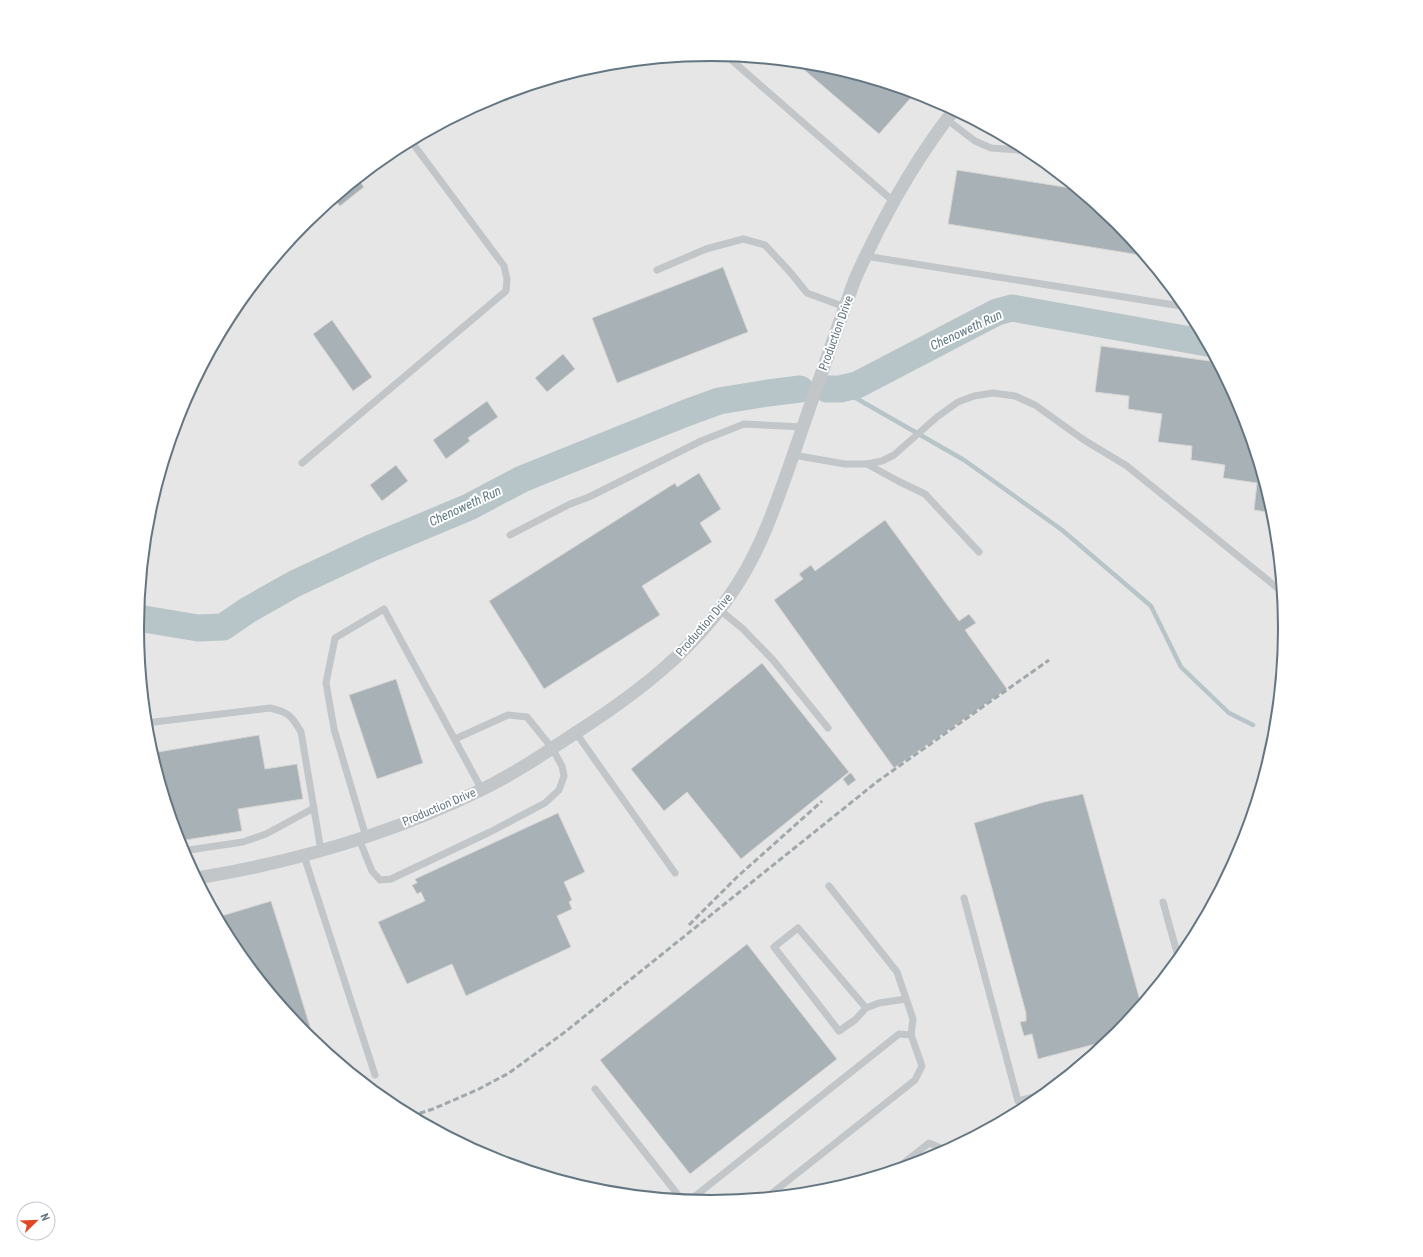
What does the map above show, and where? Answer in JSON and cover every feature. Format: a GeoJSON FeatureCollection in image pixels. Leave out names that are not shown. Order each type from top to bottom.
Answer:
{"type":"FeatureCollection","features":[{"type":"Feature","properties":{"kind":"street","name":"Production Drive"},"geometry":{"type":"LineString","coordinates":[[202,877],[234,872],[304,856],[363,838],[427,814],[482,790],[522,767],[615,708],[658,675],[693,642],[720,610],[742,578],[754,556],[793,455],[855,279],[865,256],[893,201],[934,135],[950,114]]}},
{"type":"Feature","properties":{"kind":"lane"},"geometry":{"type":"LineString","coordinates":[[733,62],[893,201]]}},
{"type":"Feature","properties":{"kind":"lane"},"geometry":{"type":"LineString","coordinates":[[950,114],[975,141],[991,148],[1016,150]]}},
{"type":"Feature","properties":{"kind":"lane"},"geometry":{"type":"LineString","coordinates":[[302,463],[506,291],[507,279],[504,266],[414,146]]}},
{"type":"Feature","properties":{"kind":"lane"},"geometry":{"type":"LineString","coordinates":[[657,270],[706,249],[743,238],[765,245],[790,272],[806,293],[845,307]]}},
{"type":"Feature","properties":{"kind":"lane"},"geometry":{"type":"LineString","coordinates":[[865,256],[1178,306]]}},
{"type":"Feature","properties":{"kind":"lane"},"geometry":{"type":"LineString","coordinates":[[793,455],[845,464],[867,464],[882,461],[894,455],[911,442],[937,417],[958,402],[974,396],[993,393],[1015,396],[1035,405],[1084,440],[1127,466],[1278,588]]}},
{"type":"Feature","properties":{"kind":"lane"},"geometry":{"type":"LineString","coordinates":[[510,535],[570,504],[589,497],[701,441],[744,424],[803,427]]}},
{"type":"Feature","properties":{"kind":"lane"},"geometry":{"type":"LineString","coordinates":[[867,464],[925,494],[979,552]]}},
{"type":"Feature","properties":{"kind":"lane"},"geometry":{"type":"LineString","coordinates":[[455,739],[508,715],[528,717],[552,748],[562,766],[564,776],[559,790],[545,803],[483,835],[391,879],[380,880],[372,871],[334,728],[326,683],[335,638],[384,609],[482,790]]}},
{"type":"Feature","properties":{"kind":"lane"},"geometry":{"type":"LineString","coordinates":[[720,610],[743,629],[773,660],[828,728]]}},
{"type":"Feature","properties":{"kind":"lane"},"geometry":{"type":"LineString","coordinates":[[152,722],[270,708],[283,711],[294,719],[301,732],[321,851]]}},
{"type":"Feature","properties":{"kind":"lane"},"geometry":{"type":"LineString","coordinates":[[576,733],[675,873]]}},
{"type":"Feature","properties":{"kind":"lane"},"geometry":{"type":"LineString","coordinates":[[189,850],[243,842],[266,834],[314,808]]}},
{"type":"Feature","properties":{"kind":"lane"},"geometry":{"type":"LineString","coordinates":[[304,856],[375,1075]]}},
{"type":"Feature","properties":{"kind":"lane"},"geometry":{"type":"LineString","coordinates":[[773,1192],[914,1080],[922,1066],[911,1035],[913,1019],[897,972],[829,886]]}},
{"type":"Feature","properties":{"kind":"lane"},"geometry":{"type":"LineString","coordinates":[[964,898],[1018,1101],[1030,1098]]}},
{"type":"Feature","properties":{"kind":"lane"},"geometry":{"type":"LineString","coordinates":[[1163,902],[1177,953]]}},
{"type":"Feature","properties":{"kind":"lane"},"geometry":{"type":"LineString","coordinates":[[866,1008],[798,928],[774,947],[839,1031],[855,1020],[866,1008],[879,1003],[906,999]]}},
{"type":"Feature","properties":{"kind":"lane"},"geometry":{"type":"LineString","coordinates":[[696,1196],[899,1034],[911,1035]]}},
{"type":"Feature","properties":{"kind":"lane"},"geometry":{"type":"LineString","coordinates":[[595,1089],[678,1195]]}},
{"type":"Feature","properties":{"kind":"lane"},"geometry":{"type":"LineString","coordinates":[[905,1162],[929,1143],[940,1148]]}},
{"type":"Feature","properties":{"kind":"shaded area"},"geometry":{"type":"Polygon","coordinates":[[[674,62],[749,62],[786,66],[858,80],[894,91],[929,104],[995,137],[1057,178],[1086,202],[1113,227],[1162,283],[1203,345],[1220,378],[1236,411],[1260,482],[1274,554],[1278,591],[1278,666],[1274,703],[1260,775],[1249,811],[1236,846],[1203,912],[1162,974],[1138,1003],[1113,1030],[1057,1079],[995,1120],[962,1137],[929,1153],[858,1177],[786,1191],[749,1195],[674,1195],[637,1191],[565,1177],[529,1166],[494,1153],[428,1120],[366,1079],[337,1055],[310,1030],[261,974],[220,912],[203,879],[187,846],[163,775],[149,703],[145,666],[145,591],[149,554],[163,482],[174,446],[187,411],[220,345],[261,283],[285,254],[310,227],[366,178],[428,137],[461,120],[494,104],[565,80],[637,66],[674,62]]]}},
{"type":"Feature","properties":{"kind":"building"},"geometry":{"type":"Polygon","coordinates":[[[803,69],[858,80],[911,97],[879,134],[803,69]]]}},
{"type":"Feature","properties":{"kind":"building"},"geometry":{"type":"Polygon","coordinates":[[[957,170],[1069,188],[1113,227],[1139,255],[948,224],[957,170]]]}},
{"type":"Feature","properties":{"kind":"building"},"geometry":{"type":"Polygon","coordinates":[[[361,182],[364,187],[340,206],[337,202],[361,182]]]}},
{"type":"Feature","properties":{"kind":"building"},"geometry":{"type":"Polygon","coordinates":[[[723,267],[748,332],[617,383],[592,318],[723,267]]]}},
{"type":"Feature","properties":{"kind":"building"},"geometry":{"type":"Polygon","coordinates":[[[332,320],[372,377],[353,391],[313,334],[332,320]]]}},
{"type":"Feature","properties":{"kind":"building"},"geometry":{"type":"Polygon","coordinates":[[[1101,346],[1211,361],[1236,411],[1249,446],[1260,482],[1267,512],[1254,510],[1257,483],[1223,478],[1225,465],[1191,460],[1192,446],[1158,442],[1162,414],[1128,409],[1129,396],[1095,392],[1101,346]]]}},
{"type":"Feature","properties":{"kind":"building"},"geometry":{"type":"Polygon","coordinates":[[[563,354],[575,369],[547,392],[535,378],[563,354]]]}},
{"type":"Feature","properties":{"kind":"building"},"geometry":{"type":"Polygon","coordinates":[[[487,401],[498,417],[468,438],[470,441],[446,459],[433,440],[487,401]]]}},
{"type":"Feature","properties":{"kind":"building"},"geometry":{"type":"Polygon","coordinates":[[[396,465],[408,481],[382,501],[370,485],[396,465]]]}},
{"type":"Feature","properties":{"kind":"building"},"geometry":{"type":"Polygon","coordinates":[[[699,473],[721,509],[700,523],[712,542],[642,586],[660,615],[544,689],[489,601],[675,483],[677,487],[699,473]]]}},
{"type":"Feature","properties":{"kind":"building"},"geometry":{"type":"Polygon","coordinates":[[[885,520],[959,621],[969,614],[976,623],[965,630],[1007,689],[894,768],[774,600],[803,579],[799,574],[811,565],[815,571],[885,520]]]}},
{"type":"Feature","properties":{"kind":"building"},"geometry":{"type":"Polygon","coordinates":[[[762,663],[849,772],[741,859],[687,792],[664,811],[631,769],[762,663]]]}},
{"type":"Feature","properties":{"kind":"building"},"geometry":{"type":"Polygon","coordinates":[[[396,679],[423,763],[377,779],[349,695],[396,679]]]}},
{"type":"Feature","properties":{"kind":"building"},"geometry":{"type":"Polygon","coordinates":[[[259,735],[265,769],[297,764],[303,799],[238,809],[242,831],[185,840],[163,775],[158,752],[259,735]]]}},
{"type":"Feature","properties":{"kind":"building"},"geometry":{"type":"Polygon","coordinates":[[[850,773],[856,780],[848,786],[843,779],[850,773]]]}},
{"type":"Feature","properties":{"kind":"building"},"geometry":{"type":"Polygon","coordinates":[[[1083,794],[1140,1001],[1099,1043],[1038,1059],[1032,1034],[1024,1036],[1020,1022],[1026,1021],[1026,1013],[974,823],[1044,802],[1083,794]]]}},
{"type":"Feature","properties":{"kind":"building"},"geometry":{"type":"Polygon","coordinates":[[[558,813],[585,872],[564,882],[572,900],[569,902],[572,909],[557,916],[571,947],[466,996],[452,964],[407,984],[378,922],[425,901],[421,892],[417,894],[412,885],[417,883],[415,879],[558,813]]]}},
{"type":"Feature","properties":{"kind":"building"},"geometry":{"type":"Polygon","coordinates":[[[271,901],[311,1031],[261,974],[222,916],[271,901]]]}},
{"type":"Feature","properties":{"kind":"building"},"geometry":{"type":"Polygon","coordinates":[[[747,944],[837,1059],[690,1174],[600,1060],[747,944]]]}},
{"type":"Feature","properties":{"kind":"waterway","name":"Chenoweth Run"},"geometry":{"type":"LineString","coordinates":[[827,389],[840,389],[857,385],[997,312],[1012,308],[1201,342]]}},
{"type":"Feature","properties":{"kind":"waterway","name":"Chenoweth Run"},"geometry":{"type":"LineString","coordinates":[[144,619],[198,628],[223,627],[248,610],[294,584],[371,548],[469,507],[522,479],[719,401],[800,389]]}},
{"type":"Feature","properties":{"kind":"waterway"},"geometry":{"type":"LineString","coordinates":[[840,389],[964,460],[1062,530],[1151,606],[1181,667],[1229,713],[1253,725]]}},
{"type":"Feature","properties":{"kind":"railway"},"geometry":{"type":"LineString","coordinates":[[418,1114],[433,1109],[479,1089],[509,1073],[565,1032],[878,781],[1049,660]]}},
{"type":"Feature","properties":{"kind":"railway"},"geometry":{"type":"LineString","coordinates":[[689,925],[737,877],[822,801]]}}]}
